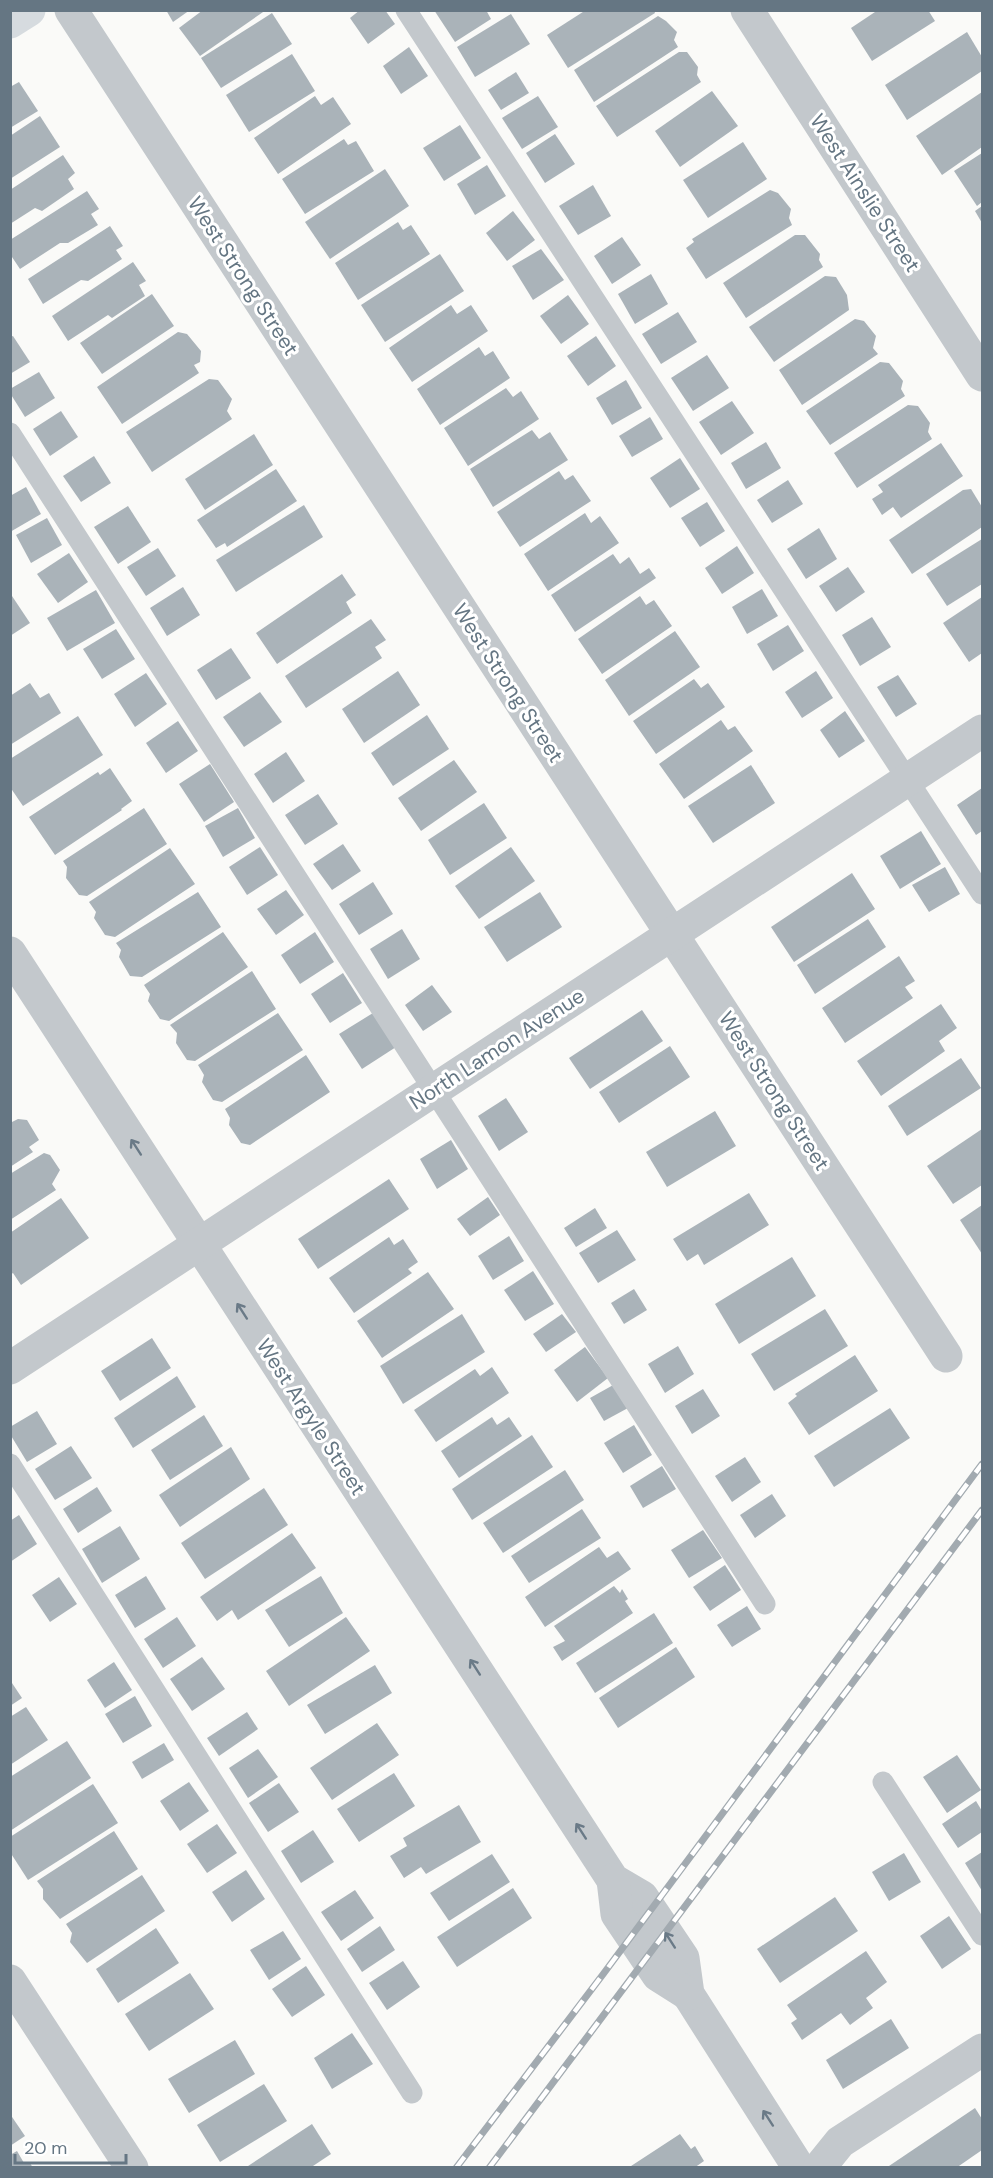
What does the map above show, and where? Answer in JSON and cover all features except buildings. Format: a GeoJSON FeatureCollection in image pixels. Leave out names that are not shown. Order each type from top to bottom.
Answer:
{"type":"FeatureCollection","features":[{"type":"Feature","properties":{"kind":"main road"},"geometry":{"type":"LineString","coordinates":[[10,22],[29,10]]}},
{"type":"Feature","properties":{"kind":"street","name":"West Strong Street"},"geometry":{"type":"LineString","coordinates":[[71,10],[946,1356]]}},
{"type":"Feature","properties":{"kind":"street","name":"West Ainslie Street"},"geometry":{"type":"LineString","coordinates":[[747,10],[982,375]]}},
{"type":"Feature","properties":{"kind":"street","name":"North Lamon Avenue"},"geometry":{"type":"LineString","coordinates":[[10,1368],[982,731]]}},
{"type":"Feature","properties":{"kind":"street","name":"West Argyle Street"},"geometry":{"type":"LineString","coordinates":[[10,953],[613,1880],[642,1897],[683,1958],[688,1994],[799,2168]]}},
{"type":"Feature","properties":{"kind":"street"},"geometry":{"type":"LineString","coordinates":[[10,1981],[132,2168]]}},
{"type":"Feature","properties":{"kind":"street"},"geometry":{"type":"LineString","coordinates":[[819,2168],[840,2142],[982,2050]]}},
{"type":"Feature","properties":{"kind":"lane"},"geometry":{"type":"LineString","coordinates":[[406,10],[982,894]]}},
{"type":"Feature","properties":{"kind":"lane"},"geometry":{"type":"LineString","coordinates":[[10,433],[765,1604]]}},
{"type":"Feature","properties":{"kind":"lane"},"geometry":{"type":"LineString","coordinates":[[10,1464],[412,2093]]}},
{"type":"Feature","properties":{"kind":"lane"},"geometry":{"type":"LineString","coordinates":[[883,1782],[982,1935]]}},
{"type":"Feature","properties":{"kind":"railway"},"geometry":{"type":"LineString","coordinates":[[456,2168],[604,1973],[982,1464]]}},
{"type":"Feature","properties":{"kind":"railway"},"geometry":{"type":"LineString","coordinates":[[489,2168],[982,1510]]}}]}
